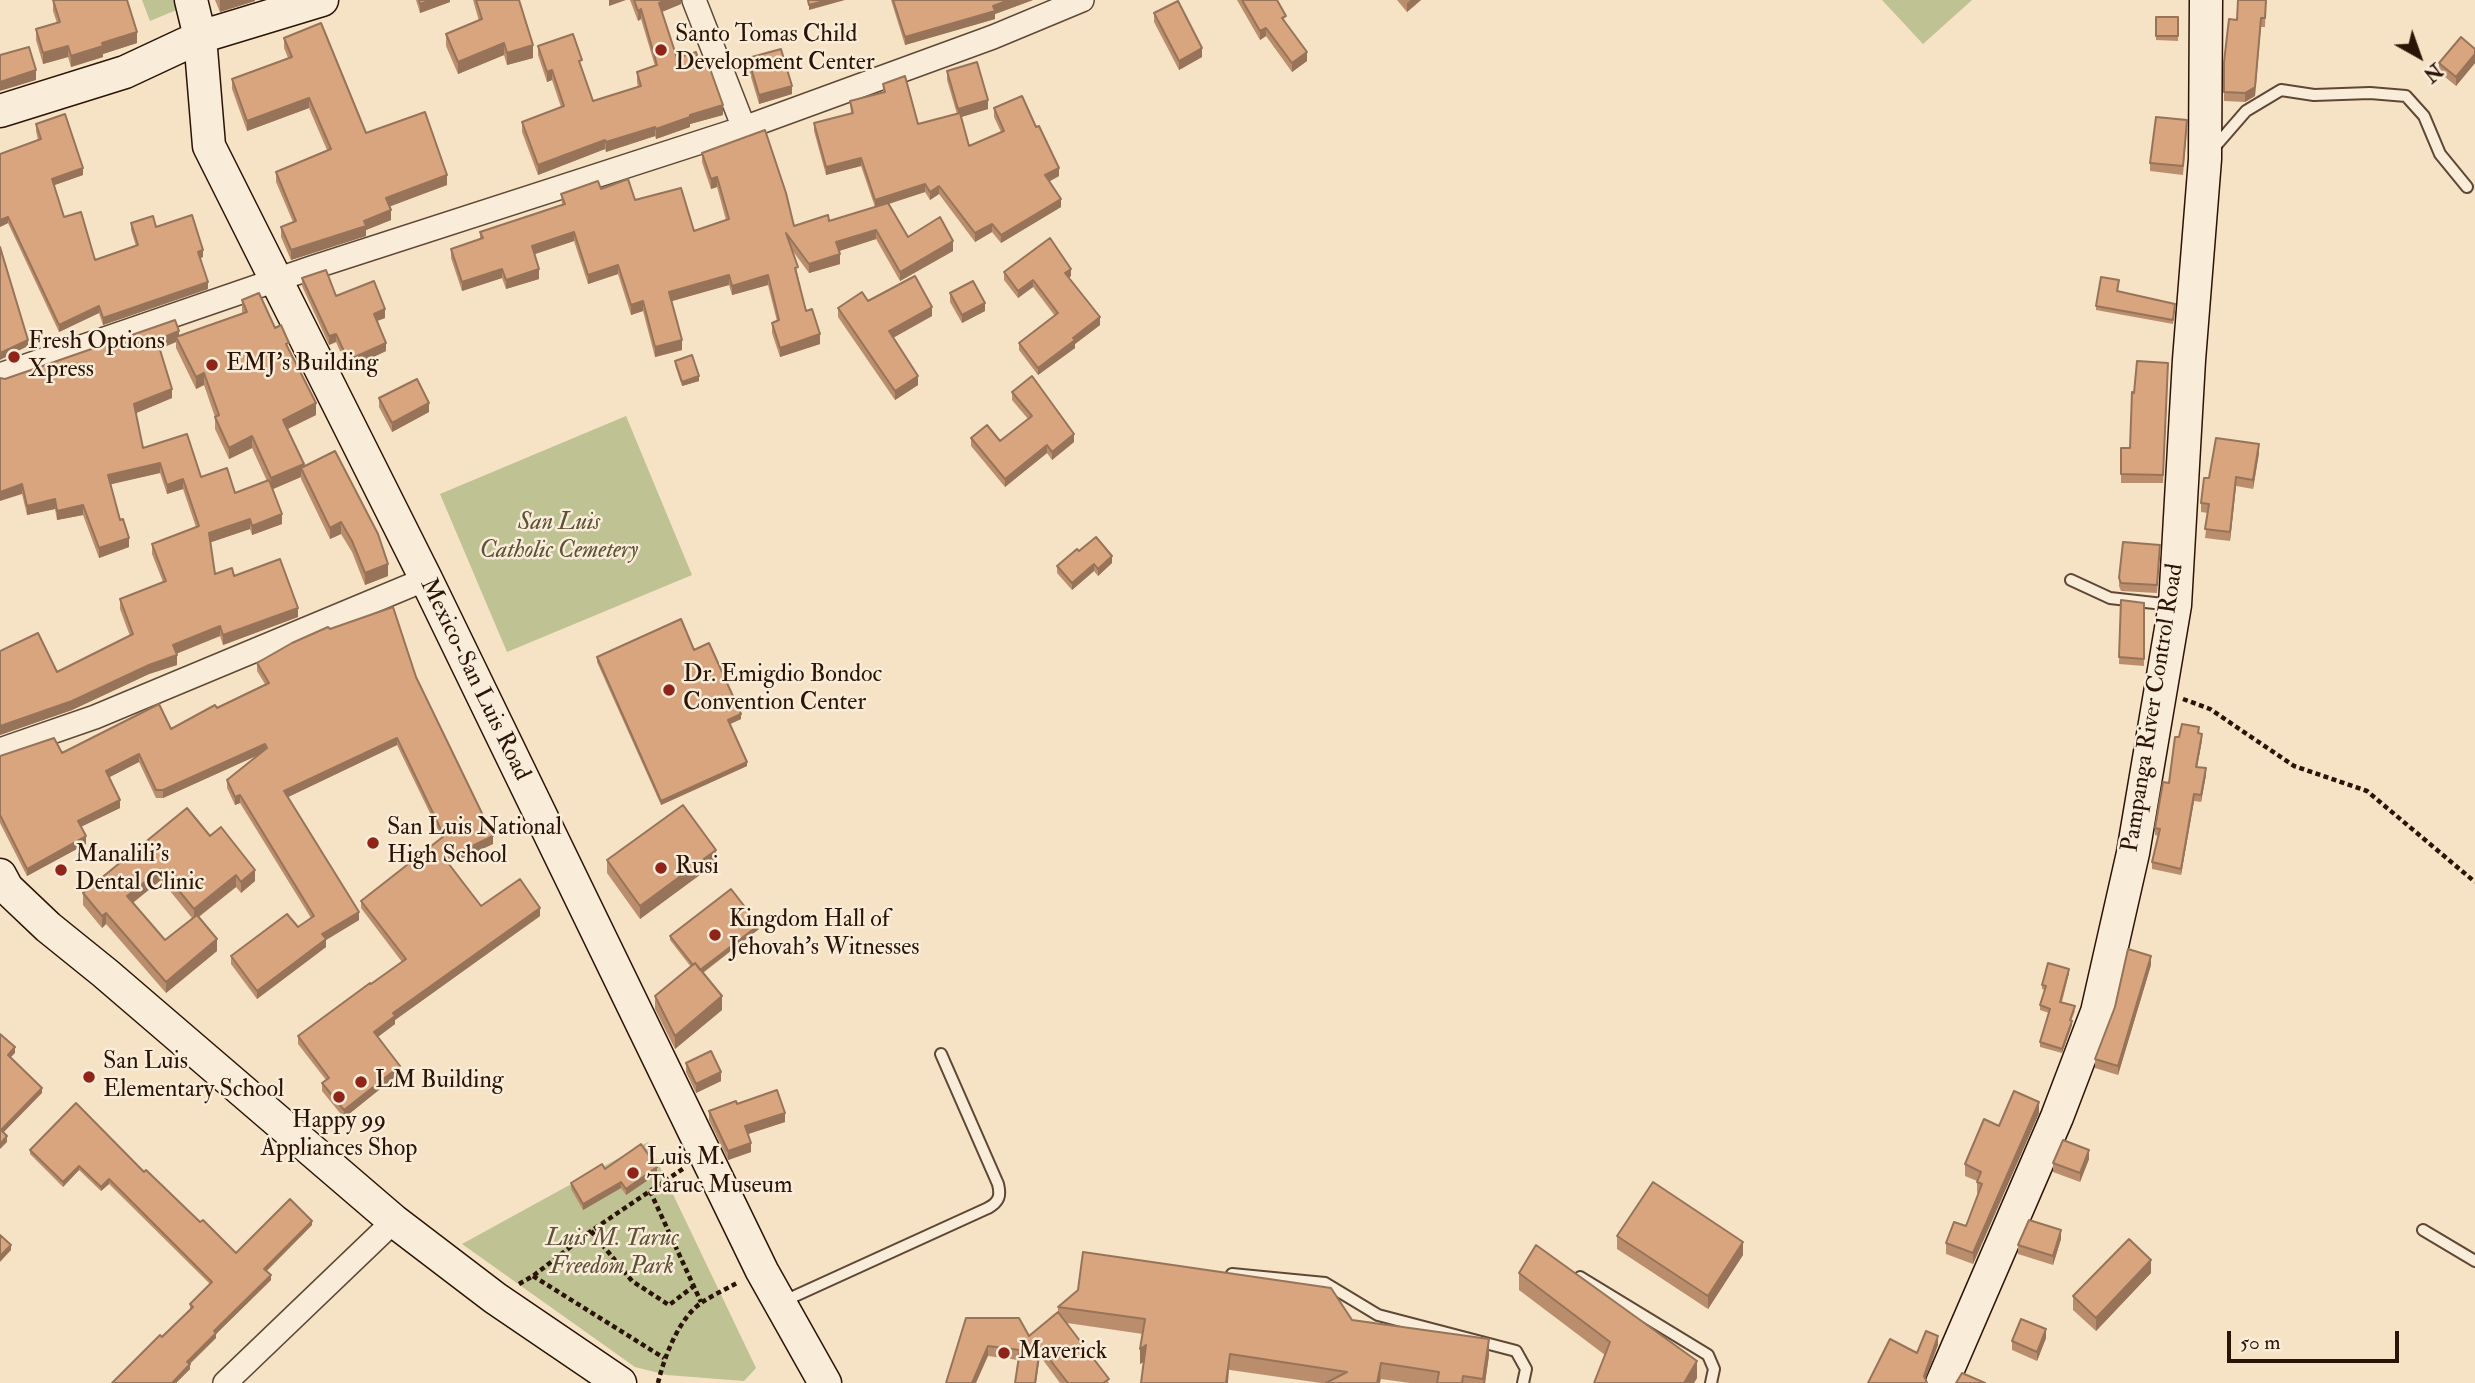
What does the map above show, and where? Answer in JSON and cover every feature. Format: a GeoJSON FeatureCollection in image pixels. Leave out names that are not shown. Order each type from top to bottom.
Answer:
{"type":"FeatureCollection","features":[{"type":"Feature","properties":{"kind":"main road","name":"Mexico-San Luis Road"},"geometry":{"type":"LineString","coordinates":[[191,0],[200,37],[209,146],[426,579],[762,1271],[825,1383]]}},
{"type":"Feature","properties":{"kind":"main road"},"geometry":{"type":"LineString","coordinates":[[0,111],[125,72],[200,37],[322,0]]}},
{"type":"Feature","properties":{"kind":"main road","name":"Pampanga River Control Road"},"geometry":{"type":"LineString","coordinates":[[1942,1383],[2057,1117],[2097,1012],[2133,853],[2175,605],[2189,360],[2205,159],[2206,0]]}},
{"type":"Feature","properties":{"kind":"main road"},"geometry":{"type":"LineString","coordinates":[[0,875],[7,888],[48,928],[105,973],[394,1221],[495,1298],[626,1381]]}},
{"type":"Feature","properties":{"kind":"street"},"geometry":{"type":"LineString","coordinates":[[694,0],[744,128]]}},
{"type":"Feature","properties":{"kind":"street"},"geometry":{"type":"LineString","coordinates":[[0,376],[311,268],[744,128],[993,37],[1082,0]]}},
{"type":"Feature","properties":{"kind":"street"},"geometry":{"type":"LineString","coordinates":[[0,750],[95,717],[426,579]]}},
{"type":"Feature","properties":{"kind":"street"},"geometry":{"type":"LineString","coordinates":[[225,1383],[394,1221]]}},
{"type":"Feature","properties":{"kind":"lane"},"geometry":{"type":"LineString","coordinates":[[2205,159],[2246,111],[2281,90],[2314,95],[2371,93],[2406,96],[2424,116],[2441,154],[2467,187]]}},
{"type":"Feature","properties":{"kind":"lane"},"geometry":{"type":"LineString","coordinates":[[2071,580],[2110,598],[2175,605]]}},
{"type":"Feature","properties":{"kind":"lane"},"geometry":{"type":"LineString","coordinates":[[780,1302],[988,1208],[999,1199],[998,1184],[941,1054]]}},
{"type":"Feature","properties":{"kind":"lane"},"geometry":{"type":"LineString","coordinates":[[2423,1230],[2475,1261]]}},
{"type":"Feature","properties":{"kind":"lane"},"geometry":{"type":"LineString","coordinates":[[1218,1273],[1325,1283],[1378,1315],[1516,1351],[1526,1369],[1523,1383]]}},
{"type":"Feature","properties":{"kind":"lane"},"geometry":{"type":"LineString","coordinates":[[1573,1273],[1708,1355],[1714,1369],[1711,1383]]}},
{"type":"Feature","properties":{"kind":"path"},"geometry":{"type":"LineString","coordinates":[[2161,690],[2210,709],[2294,766],[2367,791],[2475,882]]}},
{"type":"Feature","properties":{"kind":"path"},"geometry":{"type":"LineString","coordinates":[[495,1298],[533,1276],[591,1231],[705,1154]]}},
{"type":"Feature","properties":{"kind":"path"},"geometry":{"type":"LineString","coordinates":[[650,1191],[701,1302]]}},
{"type":"Feature","properties":{"kind":"path"},"geometry":{"type":"LineString","coordinates":[[591,1231],[632,1281],[669,1306],[694,1286]]}},
{"type":"Feature","properties":{"kind":"path"},"geometry":{"type":"LineString","coordinates":[[657,1383],[664,1358],[679,1330],[701,1302],[762,1271]]}},
{"type":"Feature","properties":{"kind":"path"},"geometry":{"type":"LineString","coordinates":[[533,1276],[664,1358]]}},
{"type":"Feature","properties":{"kind":"green space"},"geometry":{"type":"Polygon","coordinates":[[[142,0],[178,0],[181,8],[150,21],[142,0]]]}},
{"type":"Feature","properties":{"kind":"green space"},"geometry":{"type":"Polygon","coordinates":[[[1882,0],[1972,0],[1923,44],[1882,0]]]}},
{"type":"Feature","properties":{"kind":"green space","name":"San Luis Catholic Cemetery"},"geometry":{"type":"Polygon","coordinates":[[[626,416],[692,575],[507,652],[440,494],[626,416]]]}},
{"type":"Feature","properties":{"kind":"green space","name":"Luis M. Taruc Freedom Park"},"geometry":{"type":"Polygon","coordinates":[[[648,1142],[756,1368],[744,1381],[667,1375],[635,1367],[462,1244],[648,1142]]]}},
{"type":"Feature","properties":{"kind":"building"},"geometry":{"type":"Polygon","coordinates":[[[53,0],[127,0],[137,32],[71,56],[68,46],[43,53],[36,29],[60,22],[53,0]]]}},
{"type":"Feature","properties":{"kind":"building"},"geometry":{"type":"Polygon","coordinates":[[[476,0],[519,0],[533,45],[507,53],[504,43],[458,62],[446,34],[482,19],[476,0]]]}},
{"type":"Feature","properties":{"kind":"building"},"geometry":{"type":"Polygon","coordinates":[[[634,0],[667,0],[659,3],[677,58],[696,52],[701,69],[709,66],[723,105],[656,129],[655,127],[606,142],[605,140],[538,165],[522,122],[564,106],[552,70],[547,72],[538,46],[573,34],[593,101],[641,86],[637,72],[657,65],[641,9],[638,11],[634,0]]]}},
{"type":"Feature","properties":{"kind":"building"},"geometry":{"type":"Polygon","coordinates":[[[808,0],[827,0],[809,5],[808,0]]]}},
{"type":"Feature","properties":{"kind":"building"},"geometry":{"type":"Polygon","coordinates":[[[893,0],[1009,0],[993,6],[995,11],[905,37],[893,0]]]}},
{"type":"Feature","properties":{"kind":"building"},"geometry":{"type":"Polygon","coordinates":[[[1242,0],[1277,0],[1286,16],[1282,18],[1307,52],[1292,63],[1266,28],[1260,31],[1242,0]]]}},
{"type":"Feature","properties":{"kind":"building"},"geometry":{"type":"Polygon","coordinates":[[[2238,0],[2266,0],[2265,18],[2261,18],[2255,87],[2245,93],[2224,92],[2229,19],[2237,20],[2238,0]]]}},
{"type":"Feature","properties":{"kind":"building"},"geometry":{"type":"Polygon","coordinates":[[[1178,1],[1202,48],[1179,61],[1154,13],[1178,1]]]}},
{"type":"Feature","properties":{"kind":"building"},"geometry":{"type":"Polygon","coordinates":[[[2156,17],[2178,17],[2178,36],[2156,36],[2156,17]]]}},
{"type":"Feature","properties":{"kind":"building"},"geometry":{"type":"Polygon","coordinates":[[[321,23],[366,133],[425,112],[447,175],[386,198],[391,210],[364,221],[366,226],[291,250],[281,227],[296,221],[276,172],[331,149],[309,98],[247,121],[232,79],[292,57],[284,38],[321,23]]]}},
{"type":"Feature","properties":{"kind":"building"},"geometry":{"type":"Polygon","coordinates":[[[2461,37],[2475,49],[2475,54],[2456,77],[2439,63],[2461,37]]]}},
{"type":"Feature","properties":{"kind":"building"},"geometry":{"type":"Polygon","coordinates":[[[29,47],[36,70],[0,82],[0,55],[29,47]]]}},
{"type":"Feature","properties":{"kind":"building"},"geometry":{"type":"Polygon","coordinates":[[[781,49],[792,86],[759,95],[748,58],[781,49]]]}},
{"type":"Feature","properties":{"kind":"building"},"geometry":{"type":"Polygon","coordinates":[[[977,62],[988,100],[958,109],[947,71],[977,62]]]}},
{"type":"Feature","properties":{"kind":"building"},"geometry":{"type":"Polygon","coordinates":[[[905,76],[918,124],[960,113],[969,146],[1004,131],[994,108],[1022,96],[1059,168],[1045,175],[1061,199],[1001,235],[992,224],[975,233],[939,186],[930,192],[925,184],[875,200],[861,158],[826,167],[814,123],[853,113],[850,101],[885,92],[883,84],[905,76]]]}},
{"type":"Feature","properties":{"kind":"building"},"geometry":{"type":"Polygon","coordinates":[[[65,114],[83,168],[52,179],[64,217],[81,212],[95,260],[138,245],[131,223],[153,216],[156,227],[192,215],[203,250],[198,252],[208,282],[103,318],[99,306],[59,325],[8,217],[0,220],[0,154],[41,139],[36,124],[65,114]]]}},
{"type":"Feature","properties":{"kind":"building"},"geometry":{"type":"Polygon","coordinates":[[[2156,117],[2187,120],[2183,166],[2150,163],[2156,117]]]}},
{"type":"Feature","properties":{"kind":"building"},"geometry":{"type":"Polygon","coordinates":[[[765,130],[794,226],[828,215],[829,221],[888,203],[908,237],[940,217],[953,241],[900,272],[876,230],[836,242],[840,254],[809,264],[786,233],[798,267],[795,268],[806,311],[812,309],[820,334],[780,348],[772,323],[779,320],[768,275],[732,286],[729,275],[669,292],[682,340],[655,347],[643,301],[631,305],[618,265],[588,275],[574,232],[532,246],[539,269],[506,280],[502,269],[462,282],[451,249],[483,238],[480,232],[565,204],[561,194],[598,181],[601,189],[628,179],[635,200],[681,188],[694,231],[729,219],[717,177],[711,179],[702,153],[765,130]]]}},
{"type":"Feature","properties":{"kind":"building"},"geometry":{"type":"Polygon","coordinates":[[[1050,238],[1071,269],[1065,273],[1100,317],[1038,368],[1019,343],[1058,313],[1033,280],[1018,291],[1004,272],[1050,238]]]}},
{"type":"Feature","properties":{"kind":"building"},"geometry":{"type":"Polygon","coordinates":[[[0,247],[28,340],[0,353],[0,247]]]}},
{"type":"Feature","properties":{"kind":"building"},"geometry":{"type":"Polygon","coordinates":[[[326,270],[336,296],[374,281],[385,309],[374,314],[386,343],[348,360],[336,334],[329,336],[302,278],[326,270]]]}},
{"type":"Feature","properties":{"kind":"building"},"geometry":{"type":"Polygon","coordinates":[[[915,276],[932,307],[889,331],[918,376],[895,391],[838,308],[862,292],[868,301],[915,276]]]}},
{"type":"Feature","properties":{"kind":"building"},"geometry":{"type":"Polygon","coordinates":[[[2101,277],[2119,280],[2117,291],[2175,304],[2173,320],[2096,306],[2101,277]]]}},
{"type":"Feature","properties":{"kind":"building"},"geometry":{"type":"Polygon","coordinates":[[[973,281],[985,303],[962,315],[950,293],[973,281]]]}},
{"type":"Feature","properties":{"kind":"building"},"geometry":{"type":"Polygon","coordinates":[[[259,293],[275,328],[281,325],[289,343],[286,344],[316,403],[283,420],[304,464],[271,478],[252,436],[229,448],[215,417],[219,415],[204,373],[196,377],[176,337],[247,312],[242,300],[259,293]]]}},
{"type":"Feature","properties":{"kind":"building"},"geometry":{"type":"Polygon","coordinates":[[[175,320],[179,331],[157,340],[172,389],[134,404],[143,448],[187,434],[201,477],[227,468],[235,493],[269,480],[282,514],[252,526],[250,519],[209,533],[215,574],[232,568],[234,576],[280,559],[298,608],[223,635],[220,626],[173,645],[177,655],[72,701],[0,726],[0,651],[38,633],[57,672],[133,634],[120,599],[166,581],[152,544],[199,526],[183,479],[167,485],[160,463],[108,475],[120,520],[123,519],[129,538],[99,548],[83,505],[57,511],[55,499],[27,506],[22,484],[0,492],[0,378],[5,379],[175,320]]]}},
{"type":"Feature","properties":{"kind":"building"},"geometry":{"type":"Polygon","coordinates":[[[692,355],[699,376],[682,382],[675,361],[692,355]]]}},
{"type":"Feature","properties":{"kind":"building"},"geometry":{"type":"Polygon","coordinates":[[[2137,361],[2168,363],[2163,475],[2121,474],[2121,448],[2130,448],[2132,392],[2134,393],[2137,361]]]}},
{"type":"Feature","properties":{"kind":"building"},"geometry":{"type":"Polygon","coordinates":[[[1032,376],[1074,434],[1052,452],[1047,445],[1005,479],[971,438],[987,425],[1000,441],[1032,416],[1012,392],[1032,376]]]}},
{"type":"Feature","properties":{"kind":"building"},"geometry":{"type":"Polygon","coordinates":[[[417,379],[429,403],[392,423],[379,398],[417,379]]]}},
{"type":"Feature","properties":{"kind":"building"},"geometry":{"type":"Polygon","coordinates":[[[2216,438],[2259,444],[2253,480],[2236,477],[2230,532],[2205,529],[2209,504],[2201,503],[2204,478],[2209,478],[2216,438]]]}},
{"type":"Feature","properties":{"kind":"building"},"geometry":{"type":"Polygon","coordinates":[[[335,451],[378,534],[388,564],[365,573],[341,522],[330,528],[301,468],[335,451]]]}},
{"type":"Feature","properties":{"kind":"building"},"geometry":{"type":"Polygon","coordinates":[[[1096,537],[1112,556],[1098,569],[1094,564],[1072,583],[1057,566],[1096,537]]]}},
{"type":"Feature","properties":{"kind":"building"},"geometry":{"type":"Polygon","coordinates":[[[2123,542],[2160,545],[2157,585],[2121,583],[2119,578],[2123,542]]]}},
{"type":"Feature","properties":{"kind":"building"},"geometry":{"type":"Polygon","coordinates":[[[2121,600],[2144,603],[2144,659],[2119,657],[2121,600]]]}},
{"type":"Feature","properties":{"kind":"building"},"geometry":{"type":"Polygon","coordinates":[[[393,607],[416,677],[493,836],[445,859],[481,906],[520,879],[540,908],[393,1013],[395,1016],[374,1032],[400,1066],[344,1110],[322,1083],[329,1078],[298,1036],[406,959],[361,901],[444,836],[397,738],[284,791],[359,912],[322,934],[326,939],[257,991],[231,956],[287,914],[298,927],[314,916],[240,795],[235,797],[227,780],[267,748],[265,744],[163,790],[156,790],[139,754],[106,771],[120,800],[78,821],[86,836],[27,869],[0,815],[0,756],[54,738],[62,753],[159,704],[171,729],[215,705],[217,708],[269,683],[257,663],[292,643],[328,627],[330,629],[393,607]]]}},
{"type":"Feature","properties":{"kind":"building","name":"Dr. Emigdio Bondoc Convention Center"},"geometry":{"type":"Polygon","coordinates":[[[681,619],[694,650],[709,643],[741,714],[728,720],[747,762],[661,801],[597,657],[681,619]]]}},
{"type":"Feature","properties":{"kind":"building"},"geometry":{"type":"Polygon","coordinates":[[[2182,724],[2199,727],[2198,733],[2202,734],[2196,767],[2206,768],[2201,795],[2194,794],[2181,869],[2152,862],[2160,829],[2155,828],[2163,782],[2169,783],[2175,737],[2179,737],[2182,724]]]}},
{"type":"Feature","properties":{"kind":"building","name":"Rusi"},"geometry":{"type":"Polygon","coordinates":[[[683,805],[716,850],[640,906],[607,860],[683,805]]]}},
{"type":"Feature","properties":{"kind":"building"},"geometry":{"type":"Polygon","coordinates":[[[187,808],[210,836],[221,827],[255,870],[241,882],[236,875],[194,909],[161,869],[127,896],[165,940],[197,915],[217,939],[166,982],[106,913],[102,916],[83,893],[187,808]]]}},
{"type":"Feature","properties":{"kind":"building","name":"Kingdom Hall of Jehovah's Witnesses"},"geometry":{"type":"Polygon","coordinates":[[[731,889],[759,925],[700,970],[670,936],[731,889]]]}},
{"type":"Feature","properties":{"kind":"building"},"geometry":{"type":"Polygon","coordinates":[[[2128,949],[2151,956],[2118,1066],[2095,1059],[2115,1007],[2128,949]]]}},
{"type":"Feature","properties":{"kind":"building"},"geometry":{"type":"Polygon","coordinates":[[[695,963],[722,996],[675,1036],[655,996],[695,963]]]}},
{"type":"Feature","properties":{"kind":"building"},"geometry":{"type":"Polygon","coordinates":[[[2048,963],[2069,969],[2060,1002],[2075,1006],[2062,1049],[2040,1042],[2050,1009],[2040,1005],[2046,986],[2042,985],[2048,963]]]}},
{"type":"Feature","properties":{"kind":"building"},"geometry":{"type":"Polygon","coordinates":[[[0,1034],[15,1047],[8,1055],[42,1088],[1,1130],[7,1136],[0,1144],[0,1034]]]}},
{"type":"Feature","properties":{"kind":"building"},"geometry":{"type":"Polygon","coordinates":[[[711,1051],[721,1072],[696,1084],[686,1063],[711,1051]]]}},
{"type":"Feature","properties":{"kind":"building"},"geometry":{"type":"Polygon","coordinates":[[[777,1090],[785,1113],[745,1126],[751,1143],[728,1151],[709,1111],[777,1090]]]}},
{"type":"Feature","properties":{"kind":"building"},"geometry":{"type":"Polygon","coordinates":[[[2014,1091],[2039,1102],[1973,1253],[1946,1243],[1954,1222],[1966,1226],[1982,1184],[1977,1182],[1981,1172],[1965,1164],[1984,1119],[1999,1126],[2014,1091]]]}},
{"type":"Feature","properties":{"kind":"building"},"geometry":{"type":"Polygon","coordinates":[[[76,1103],[144,1172],[146,1170],[200,1222],[203,1220],[236,1253],[290,1199],[312,1221],[264,1269],[271,1275],[214,1331],[216,1333],[187,1362],[190,1364],[172,1383],[112,1383],[160,1335],[162,1337],[193,1307],[190,1304],[212,1282],[109,1179],[101,1187],[79,1166],[63,1182],[30,1150],[76,1103]]]}},
{"type":"Feature","properties":{"kind":"building"},"geometry":{"type":"Polygon","coordinates":[[[2063,1140],[2089,1150],[2080,1173],[2053,1163],[2063,1140]]]}},
{"type":"Feature","properties":{"kind":"building"},"geometry":{"type":"Polygon","coordinates":[[[641,1144],[657,1167],[626,1189],[621,1182],[583,1204],[571,1183],[602,1164],[605,1169],[641,1144]]]}},
{"type":"Feature","properties":{"kind":"building"},"geometry":{"type":"Polygon","coordinates":[[[1653,1182],[1743,1242],[1708,1296],[1617,1236],[1653,1182]]]}},
{"type":"Feature","properties":{"kind":"building"},"geometry":{"type":"Polygon","coordinates":[[[2029,1220],[2061,1230],[2053,1256],[2018,1245],[2029,1220]]]}},
{"type":"Feature","properties":{"kind":"building"},"geometry":{"type":"Polygon","coordinates":[[[0,1235],[11,1245],[0,1256],[0,1235]]]}},
{"type":"Feature","properties":{"kind":"building"},"geometry":{"type":"Polygon","coordinates":[[[2129,1239],[2151,1260],[2096,1318],[2073,1296],[2129,1239]]]}},
{"type":"Feature","properties":{"kind":"building"},"geometry":{"type":"Polygon","coordinates":[[[1536,1245],[1697,1361],[1684,1383],[1594,1383],[1610,1342],[1519,1273],[1536,1245]]]}},
{"type":"Feature","properties":{"kind":"building"},"geometry":{"type":"Polygon","coordinates":[[[1083,1252],[1331,1288],[1352,1320],[1489,1339],[1483,1379],[1463,1376],[1462,1383],[1437,1383],[1439,1372],[1381,1363],[1377,1383],[1326,1383],[1347,1372],[1230,1354],[1226,1383],[1141,1383],[1146,1345],[1140,1349],[1145,1319],[1058,1307],[1078,1290],[1083,1252]]]}},
{"type":"Feature","properties":{"kind":"building"},"geometry":{"type":"Polygon","coordinates":[[[1058,1312],[1109,1379],[1103,1383],[1068,1383],[1040,1347],[1035,1383],[1015,1383],[1020,1350],[988,1346],[972,1383],[946,1383],[966,1318],[1019,1318],[1029,1336],[1058,1312]]]}},
{"type":"Feature","properties":{"kind":"building"},"geometry":{"type":"Polygon","coordinates":[[[2021,1319],[2046,1329],[2037,1352],[2012,1341],[2021,1319]]]}},
{"type":"Feature","properties":{"kind":"building"},"geometry":{"type":"Polygon","coordinates":[[[1926,1331],[1938,1336],[1924,1376],[1927,1383],[1868,1383],[1890,1339],[1917,1353],[1926,1331]]]}},
{"type":"Feature","properties":{"kind":"building"},"geometry":{"type":"Polygon","coordinates":[[[1962,1373],[1985,1383],[1956,1383],[1962,1373]]]}},
{"type":"Feature","properties":{"kind":"place","name":"Santo Tomas Child Development Center"},"geometry":{"type":"Point","coordinates":[661,50]}},
{"type":"Feature","properties":{"kind":"place","name":"Fresh Options Xpress"},"geometry":{"type":"Point","coordinates":[14,357]}},
{"type":"Feature","properties":{"kind":"place","name":"EMJ's Building"},"geometry":{"type":"Point","coordinates":[212,365]}},
{"type":"Feature","properties":{"kind":"place","name":"Dr. Emigdio Bondoc Convention Center"},"geometry":{"type":"Point","coordinates":[669,690]}},
{"type":"Feature","properties":{"kind":"place","name":"San Luis National High School"},"geometry":{"type":"Point","coordinates":[373,843]}},
{"type":"Feature","properties":{"kind":"place","name":"Rusi"},"geometry":{"type":"Point","coordinates":[661,868]}},
{"type":"Feature","properties":{"kind":"place","name":"Manalili's Dental Clinic"},"geometry":{"type":"Point","coordinates":[61,870]}},
{"type":"Feature","properties":{"kind":"place","name":"Kingdom Hall of Jehovah's Witnesses"},"geometry":{"type":"Point","coordinates":[715,935]}},
{"type":"Feature","properties":{"kind":"place","name":"San Luis Elementary School"},"geometry":{"type":"Point","coordinates":[89,1077]}},
{"type":"Feature","properties":{"kind":"place","name":"LM Building"},"geometry":{"type":"Point","coordinates":[361,1082]}},
{"type":"Feature","properties":{"kind":"place","name":"Happy 99 Appliances Shop"},"geometry":{"type":"Point","coordinates":[339,1097]}},
{"type":"Feature","properties":{"kind":"place","name":"Luis M. Taruc Museum"},"geometry":{"type":"Point","coordinates":[633,1173]}},
{"type":"Feature","properties":{"kind":"place","name":"Maverick"},"geometry":{"type":"Point","coordinates":[1004,1353]}}]}
